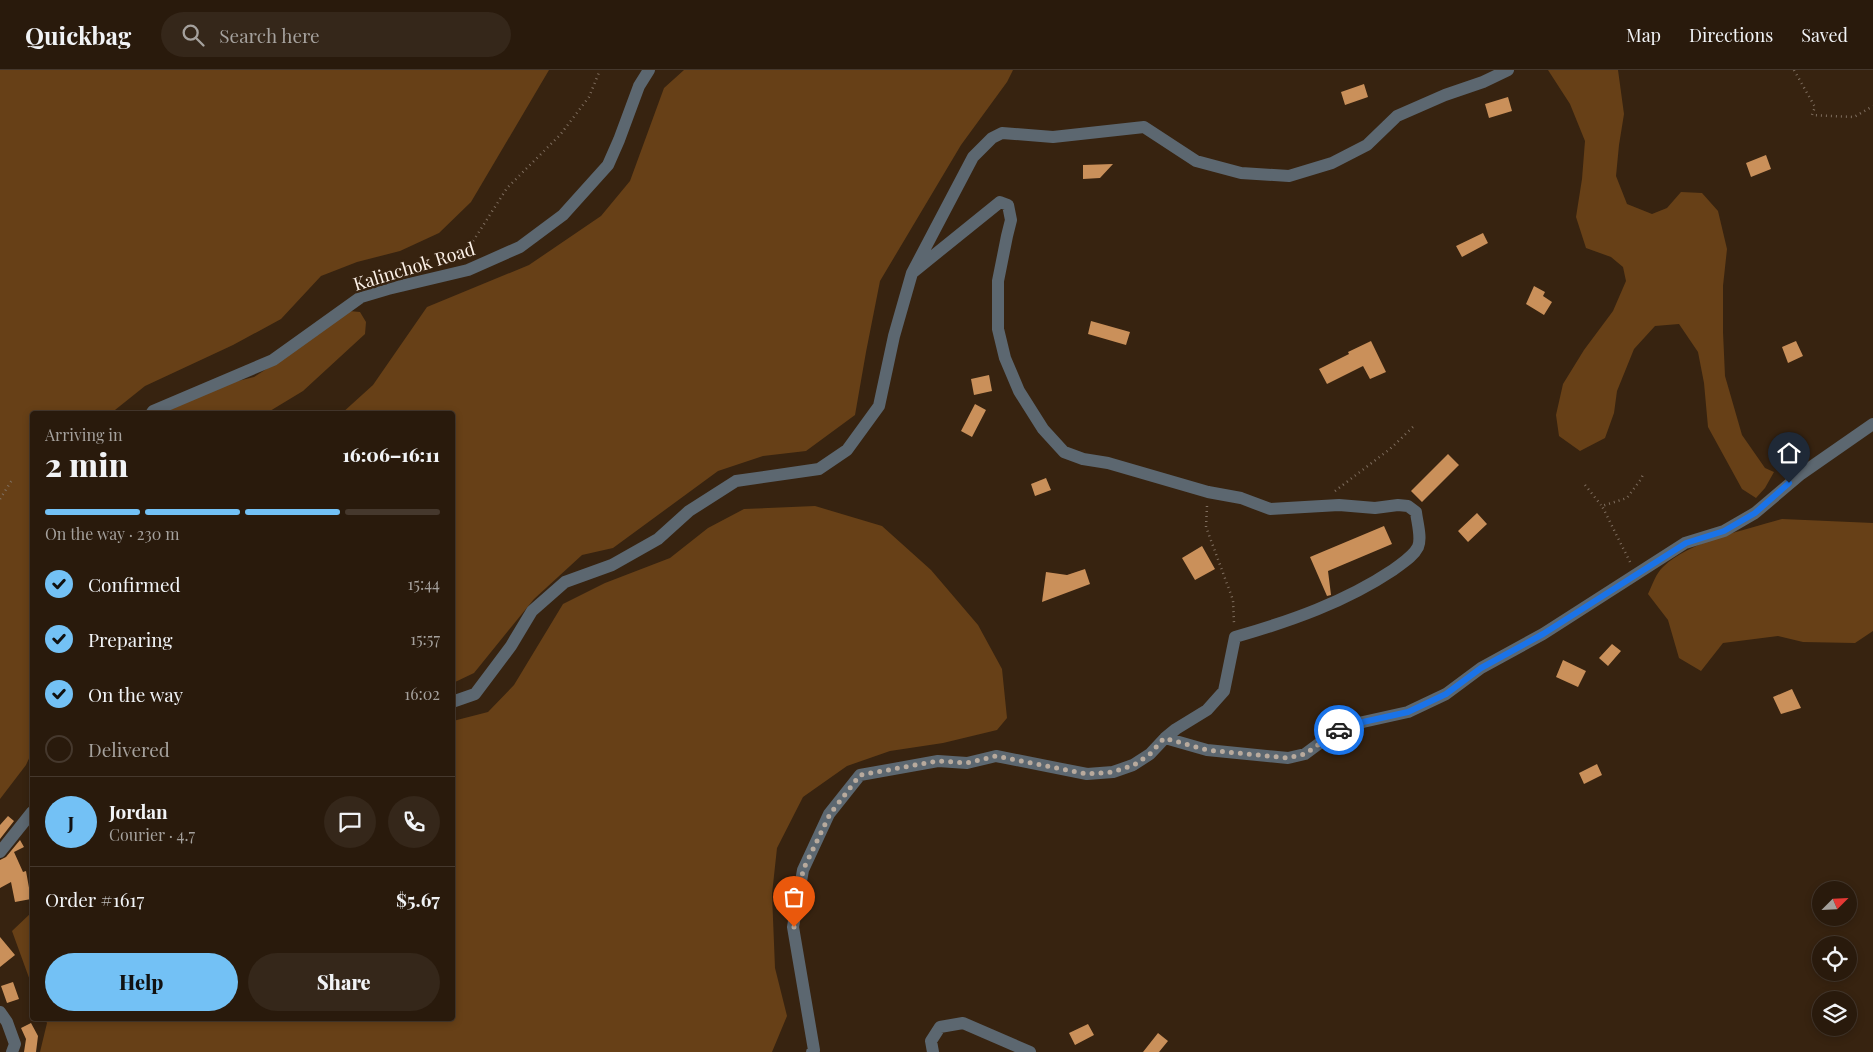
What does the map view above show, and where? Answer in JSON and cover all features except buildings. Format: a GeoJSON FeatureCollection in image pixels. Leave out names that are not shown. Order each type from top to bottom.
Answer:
{"type":"FeatureCollection","features":[{"type":"Feature","properties":{"kind":"street","name":"Kalinchok Road"},"geometry":{"type":"LineString","coordinates":[[153,411],[272,360],[361,297],[468,270],[520,247],[563,216],[608,165],[639,86],[649,70]]}},
{"type":"Feature","properties":{"kind":"street"},"geometry":{"type":"LineString","coordinates":[[455,701],[475,694],[511,646],[532,611],[565,582],[612,565],[658,539],[689,511],[736,481],[819,469],[848,450],[879,406],[894,336],[912,273],[928,246],[973,157],[984,144],[1002,133],[1053,137],[1144,127],[1196,162],[1240,173],[1289,176],[1332,163],[1368,145],[1397,116],[1445,95],[1483,82],[1508,70]]}},
{"type":"Feature","properties":{"kind":"street"},"geometry":{"type":"LineString","coordinates":[[812,1052],[814,1050],[794,927],[801,880],[803,870],[830,814],[860,775],[938,761],[967,763],[996,756],[1087,774],[1113,772],[1134,765],[1150,754],[1164,738],[1207,710],[1224,692],[1235,637],[1276,626],[1329,605],[1375,582],[1410,558],[1419,545],[1416,512],[1408,506],[1398,505],[1375,508],[1338,505],[1270,509],[1241,498],[1208,492],[1108,463],[1083,459],[1064,452],[1043,429],[1019,391],[1005,358],[998,329],[998,281],[1006,236],[1011,220],[1008,205],[1000,202],[912,273]]}},
{"type":"Feature","properties":{"kind":"street"},"geometry":{"type":"LineString","coordinates":[[1164,738],[1207,750],[1288,758],[1305,754],[1336,731],[1363,722],[1408,712],[1446,694],[1481,668],[1543,634],[1686,543],[1724,531],[1755,513],[1801,474],[1873,424]]}},
{"type":"Feature","properties":{"kind":"street"},"geometry":{"type":"LineString","coordinates":[[0,852],[30,814]]}},
{"type":"Feature","properties":{"kind":"street"},"geometry":{"type":"LineString","coordinates":[[0,1012],[15,1044],[12,1052]]}},
{"type":"Feature","properties":{"kind":"street"},"geometry":{"type":"LineString","coordinates":[[932,1052],[931,1040],[940,1027],[964,1023],[1030,1052]]}},
{"type":"Feature","properties":{"kind":"path"},"geometry":{"type":"LineString","coordinates":[[448,264],[470,246],[507,188],[560,135],[589,98],[600,70]]}},
{"type":"Feature","properties":{"kind":"path"},"geometry":{"type":"LineString","coordinates":[[1794,70],[1815,107],[1812,115],[1854,117],[1873,106]]}},
{"type":"Feature","properties":{"kind":"path"},"geometry":{"type":"LineString","coordinates":[[1329,493],[1346,484],[1390,449],[1413,427]]}},
{"type":"Feature","properties":{"kind":"path"},"geometry":{"type":"LineString","coordinates":[[1637,574],[1602,506],[1627,498],[1644,472]]}},
{"type":"Feature","properties":{"kind":"path"},"geometry":{"type":"LineString","coordinates":[[0,499],[12,480]]}},
{"type":"Feature","properties":{"kind":"path"},"geometry":{"type":"LineString","coordinates":[[1585,485],[1601,505]]}},
{"type":"Feature","properties":{"kind":"path"},"geometry":{"type":"LineString","coordinates":[[1208,492],[1206,527],[1233,600],[1235,637]]}},
{"type":"Feature","properties":{"kind":"shaded area"},"geometry":{"type":"Polygon","coordinates":[[[0,70],[549,70],[471,202],[439,233],[400,251],[357,262],[321,276],[281,319],[233,345],[145,386],[114,411],[30,411],[30,756],[26,765],[0,799],[0,70]]]}},
{"type":"Feature","properties":{"kind":"shaded area"},"geometry":{"type":"Polygon","coordinates":[[[684,70],[1013,70],[1007,82],[961,145],[880,281],[855,415],[806,451],[763,456],[718,471],[613,548],[582,555],[534,599],[474,673],[455,682],[455,411],[344,411],[373,385],[427,307],[529,265],[601,216],[630,181],[664,88],[684,70]]]}},
{"type":"Feature","properties":{"kind":"shaded area"},"geometry":{"type":"Polygon","coordinates":[[[1548,70],[1618,70],[1624,114],[1616,176],[1627,204],[1652,214],[1667,208],[1681,192],[1702,193],[1718,211],[1727,249],[1723,286],[1725,376],[1742,435],[1765,468],[1774,472],[1765,488],[1756,498],[1742,489],[1708,427],[1704,383],[1698,352],[1679,324],[1655,326],[1634,349],[1617,391],[1614,413],[1605,438],[1580,451],[1559,436],[1556,415],[1563,384],[1584,350],[1613,311],[1626,281],[1623,267],[1611,257],[1586,248],[1576,217],[1585,141],[1570,104],[1548,70]]]}},
{"type":"Feature","properties":{"kind":"shaded area"},"geometry":{"type":"Polygon","coordinates":[[[349,311],[360,312],[366,322],[365,334],[303,391],[270,411],[164,411],[230,383],[254,377],[302,346],[349,311]]]}},
{"type":"Feature","properties":{"kind":"shaded area"},"geometry":{"type":"Polygon","coordinates":[[[815,506],[882,526],[931,570],[978,625],[1002,669],[1007,718],[997,730],[943,743],[890,751],[847,766],[803,797],[777,848],[772,894],[775,968],[787,1016],[772,1052],[40,1052],[46,1021],[455,1021],[455,720],[488,712],[514,685],[563,604],[605,583],[670,558],[708,528],[744,509],[815,506]]]}},
{"type":"Feature","properties":{"kind":"shaded area"},"geometry":{"type":"Polygon","coordinates":[[[1782,519],[1873,523],[1873,631],[1855,643],[1803,642],[1778,636],[1723,643],[1701,671],[1679,658],[1668,620],[1648,594],[1656,576],[1674,558],[1703,543],[1782,519]]]}},
{"type":"Feature","properties":{"kind":"shaded area"},"geometry":{"type":"Polygon","coordinates":[[[30,914],[30,980],[12,931],[30,914]]]}},
{"type":"Feature","properties":{"kind":"way so far"},"geometry":{"type":"LineString","coordinates":[[794,927],[803,870],[830,814],[860,775],[938,761],[967,763],[996,756],[1087,774],[1113,772],[1134,765],[1150,754],[1164,738],[1207,750],[1288,758],[1305,754],[1339,730]]}},
{"type":"Feature","properties":{"kind":"route"},"geometry":{"type":"LineString","coordinates":[[1339,730],[1363,722],[1408,712],[1446,694],[1481,668],[1543,634],[1686,543],[1724,531],[1755,513],[1789,483]]}}]}
